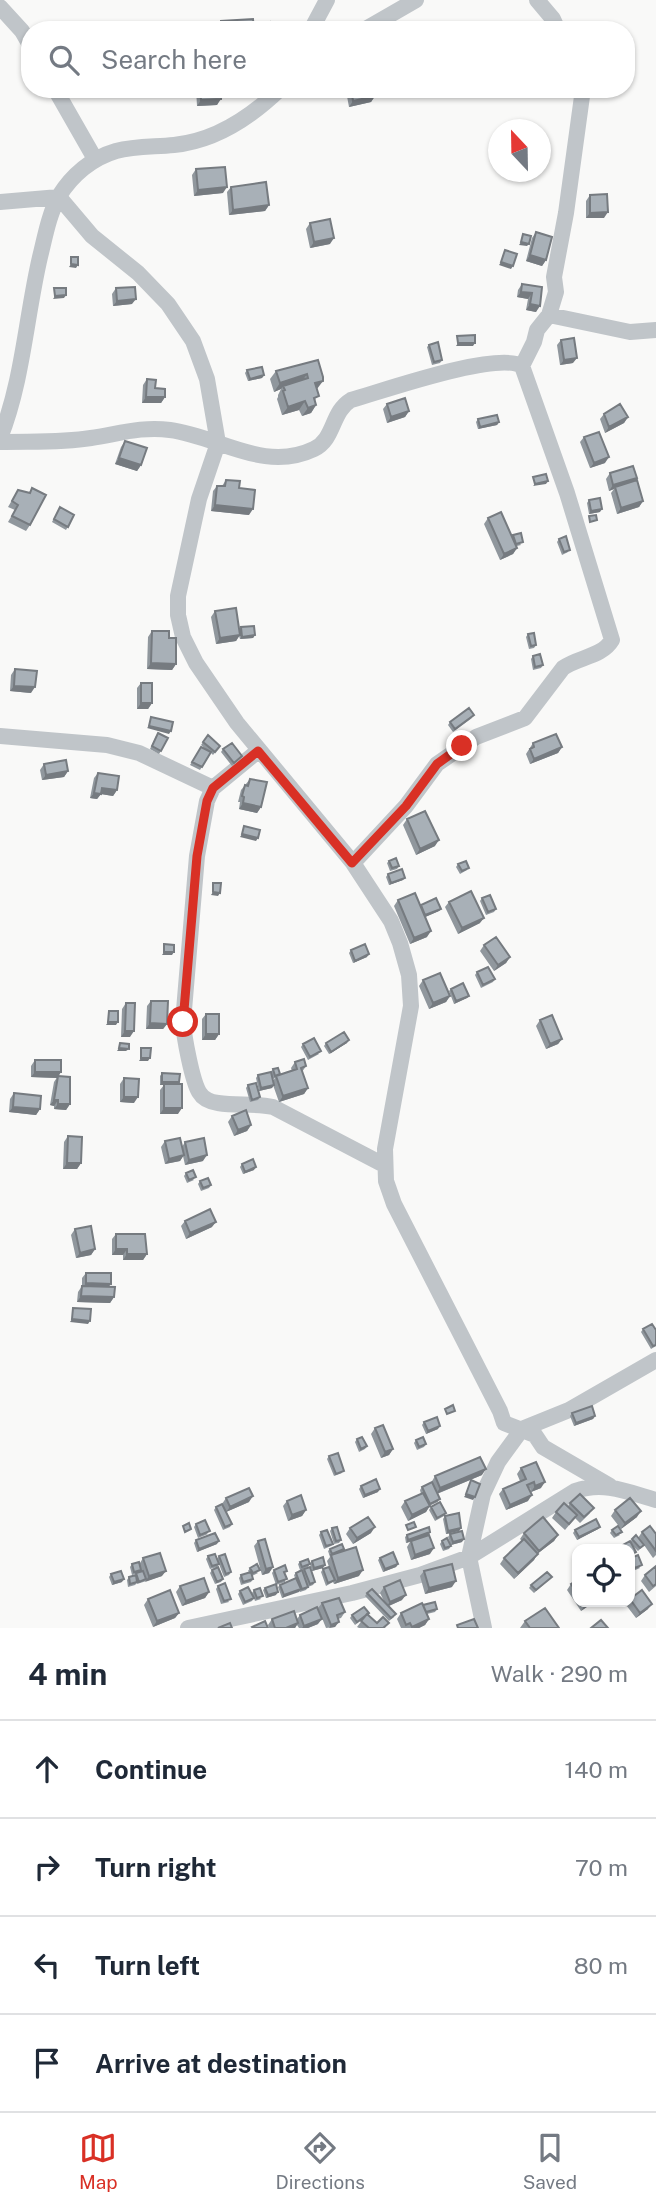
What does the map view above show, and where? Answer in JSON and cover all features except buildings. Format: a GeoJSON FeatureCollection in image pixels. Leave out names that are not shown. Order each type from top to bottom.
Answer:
{"type":"FeatureCollection","features":[{"type":"Feature","properties":{"kind":"street"},"geometry":{"type":"LineString","coordinates":[[316,21],[327,0]]}},
{"type":"Feature","properties":{"kind":"street"},"geometry":{"type":"LineString","coordinates":[[379,21],[416,0]]}},
{"type":"Feature","properties":{"kind":"street"},"geometry":{"type":"LineString","coordinates":[[537,0],[553,21]]}},
{"type":"Feature","properties":{"kind":"street"},"geometry":{"type":"LineString","coordinates":[[0,7],[21,30]]}},
{"type":"Feature","properties":{"kind":"street"},"geometry":{"type":"LineString","coordinates":[[60,98],[95,159]]}},
{"type":"Feature","properties":{"kind":"street"},"geometry":{"type":"LineString","coordinates":[[269,98],[240,122],[218,133],[177,145],[135,147],[95,159],[74,177],[59,197],[47,229],[15,389],[0,440],[89,439],[132,429],[149,429],[184,432],[254,455],[276,457],[299,454],[316,449],[326,440],[336,414],[342,405],[351,400],[474,365],[508,362],[522,366]]}},
{"type":"Feature","properties":{"kind":"street"},"geometry":{"type":"LineString","coordinates":[[352,863],[406,806],[437,764],[476,737],[524,718],[564,668],[604,650],[612,640],[567,493],[522,366],[537,330],[549,315],[556,292],[554,276],[566,213],[582,98]]}},
{"type":"Feature","properties":{"kind":"street"},"geometry":{"type":"LineString","coordinates":[[0,202],[59,197]]}},
{"type":"Feature","properties":{"kind":"street"},"geometry":{"type":"LineString","coordinates":[[59,197],[92,236],[138,273],[161,296],[193,341],[208,379],[218,443],[199,499],[178,596],[178,615],[183,637],[196,663],[258,751],[352,863],[391,921],[409,975],[411,1006],[385,1149],[386,1181],[394,1203],[500,1410],[504,1423],[535,1435],[543,1447],[610,1486],[656,1500]]}},
{"type":"Feature","properties":{"kind":"street"},"geometry":{"type":"LineString","coordinates":[[549,315],[630,332],[656,330]]}},
{"type":"Feature","properties":{"kind":"street"},"geometry":{"type":"LineString","coordinates":[[0,736],[107,745],[139,753],[213,788]]}},
{"type":"Feature","properties":{"kind":"street"},"geometry":{"type":"LineString","coordinates":[[258,751],[213,788],[207,801],[197,856],[183,1022],[198,1091],[205,1099],[218,1103],[274,1107],[384,1165]]}},
{"type":"Feature","properties":{"kind":"street"},"geometry":{"type":"LineString","coordinates":[[484,1628],[469,1557],[488,1480],[522,1429],[569,1410],[656,1360]]}},
{"type":"Feature","properties":{"kind":"street"},"geometry":{"type":"LineString","coordinates":[[188,1628],[352,1593],[420,1575],[469,1557],[575,1491],[591,1486],[610,1486]]}},
{"type":"Feature","properties":{"kind":"route"},"geometry":{"type":"LineString","coordinates":[[183,1022],[189,976],[197,856],[207,801],[213,788],[258,751],[352,863],[406,806],[437,764],[462,746]]}}]}
